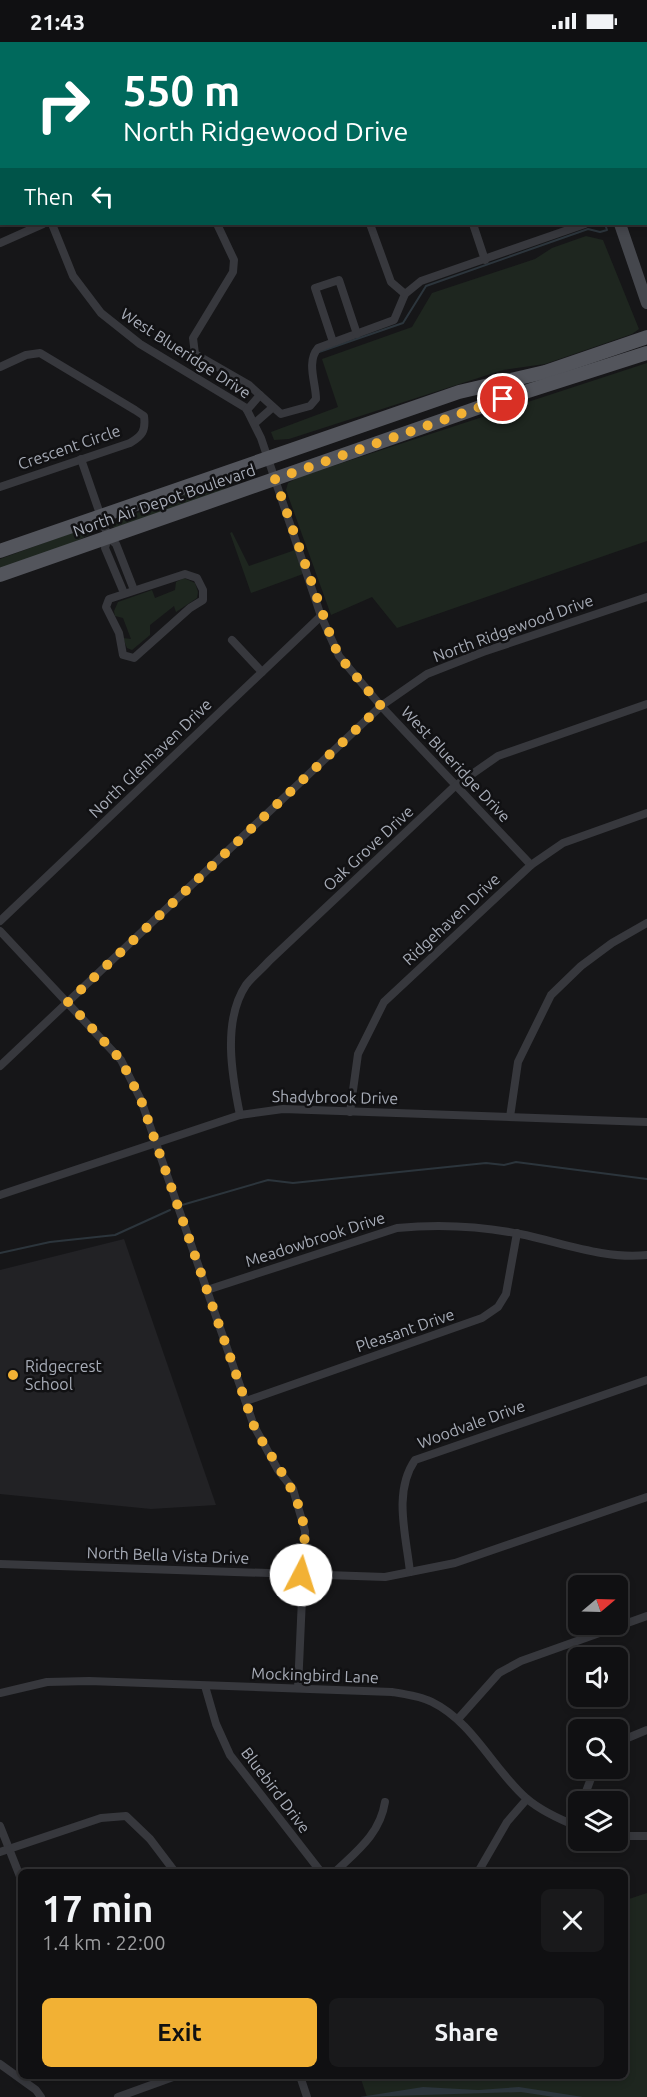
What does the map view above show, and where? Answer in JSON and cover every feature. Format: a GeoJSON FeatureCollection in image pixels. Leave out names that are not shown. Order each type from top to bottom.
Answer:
{"type":"FeatureCollection","features":[{"type":"Feature","properties":{"kind":"main road"},"geometry":{"type":"LineString","coordinates":[[620,225],[647,303]]}},
{"type":"Feature","properties":{"kind":"main road","name":"North Air Depot Boulevard"},"geometry":{"type":"LineString","coordinates":[[0,551],[459,392],[545,372],[647,337]]}},
{"type":"Feature","properties":{"kind":"main road","name":"North Air Depot Boulevard"},"geometry":{"type":"LineString","coordinates":[[0,574],[466,412],[647,353]]}},
{"type":"Feature","properties":{"kind":"main road"},"geometry":{"type":"LineString","coordinates":[[459,392],[466,412]]}},
{"type":"Feature","properties":{"kind":"main road"},"geometry":{"type":"LineString","coordinates":[[221,474],[250,488]]}},
{"type":"Feature","properties":{"kind":"street"},"geometry":{"type":"LineString","coordinates":[[0,243],[41,225]]}},
{"type":"Feature","properties":{"kind":"street","name":"West Blueridge Drive"},"geometry":{"type":"LineString","coordinates":[[52,225],[73,276],[101,313],[140,344],[247,410],[255,423],[321,616],[339,656],[381,706],[531,864]]}},
{"type":"Feature","properties":{"kind":"street"},"geometry":{"type":"LineString","coordinates":[[217,225],[234,260],[233,272],[193,338],[192,349],[195,354],[249,386],[280,414],[310,406],[316,399],[312,365],[314,353],[318,348],[394,320],[405,294],[421,282],[575,225]]}},
{"type":"Feature","properties":{"kind":"street"},"geometry":{"type":"LineString","coordinates":[[370,225],[391,282],[405,294]]}},
{"type":"Feature","properties":{"kind":"street"},"geometry":{"type":"LineString","coordinates":[[473,225],[485,260]]}},
{"type":"Feature","properties":{"kind":"street"},"geometry":{"type":"LineString","coordinates":[[333,342],[315,288],[339,280],[357,334]]}},
{"type":"Feature","properties":{"kind":"street","name":"Crescent Circle"},"geometry":{"type":"LineString","coordinates":[[0,368],[26,355],[40,352],[144,416],[146,427],[141,436],[130,443],[0,487]]}},
{"type":"Feature","properties":{"kind":"street"},"geometry":{"type":"LineString","coordinates":[[247,410],[260,395]]}},
{"type":"Feature","properties":{"kind":"street"},"geometry":{"type":"LineString","coordinates":[[255,423],[272,408]]}},
{"type":"Feature","properties":{"kind":"street"},"geometry":{"type":"LineString","coordinates":[[81,459],[108,537],[116,544],[134,590]]}},
{"type":"Feature","properties":{"kind":"street"},"geometry":{"type":"LineString","coordinates":[[108,537],[105,548],[124,594]]}},
{"type":"Feature","properties":{"kind":"street"},"geometry":{"type":"LineString","coordinates":[[184,574],[197,578],[204,596],[199,604],[190,608],[140,654],[128,658],[123,655],[119,633],[106,607],[109,599],[124,594],[184,574]]}},
{"type":"Feature","properties":{"kind":"street","name":"North Ridgewood Drive"},"geometry":{"type":"LineString","coordinates":[[0,1066],[381,706],[427,674],[483,652],[647,597]]}},
{"type":"Feature","properties":{"kind":"street","name":"North Glenhaven Drive"},"geometry":{"type":"LineString","coordinates":[[0,921],[321,616]]}},
{"type":"Feature","properties":{"kind":"street"},"geometry":{"type":"LineString","coordinates":[[232,640],[262,672]]}},
{"type":"Feature","properties":{"kind":"street","name":"Oak Grove Drive"},"geometry":{"type":"LineString","coordinates":[[240,1115],[234,1085],[233,1022],[237,1004],[246,985],[455,786],[498,756],[647,705]]}},
{"type":"Feature","properties":{"kind":"street","name":"Ridgehaven Drive"},"geometry":{"type":"LineString","coordinates":[[350,1112],[358,1054],[384,1002],[531,864],[562,843],[647,813]]}},
{"type":"Feature","properties":{"kind":"street"},"geometry":{"type":"LineString","coordinates":[[510,1117],[518,1062],[551,995],[580,966],[612,943],[647,923]]}},
{"type":"Feature","properties":{"kind":"street"},"geometry":{"type":"LineString","coordinates":[[0,931],[121,1060],[141,1100],[246,1401],[264,1447],[293,1489],[301,1512],[305,1532],[301,1575],[298,1688]]}},
{"type":"Feature","properties":{"kind":"street","name":"Shadybrook Drive"},"geometry":{"type":"LineString","coordinates":[[0,1195],[240,1115],[282,1109],[647,1122]]}},
{"type":"Feature","properties":{"kind":"street","name":"Meadowbrook Drive"},"geometry":{"type":"LineString","coordinates":[[207,1290],[397,1228],[423,1226],[518,1233],[601,1252],[647,1255]]}},
{"type":"Feature","properties":{"kind":"street","name":"Pleasant Drive"},"geometry":{"type":"LineString","coordinates":[[246,1401],[482,1318],[498,1307],[506,1294],[518,1233]]}},
{"type":"Feature","properties":{"kind":"street","name":"Woodvale Drive"},"geometry":{"type":"LineString","coordinates":[[410,1572],[402,1489],[405,1474],[415,1461],[647,1380]]}},
{"type":"Feature","properties":{"kind":"street","name":"North Bella Vista Drive"},"geometry":{"type":"LineString","coordinates":[[0,1564],[385,1577],[455,1563],[647,1497]]}},
{"type":"Feature","properties":{"kind":"street"},"geometry":{"type":"LineString","coordinates":[[458,1719],[499,1674],[521,1661],[647,1616]]}},
{"type":"Feature","properties":{"kind":"street","name":"Mockingbird Lane"},"geometry":{"type":"LineString","coordinates":[[0,1693],[47,1682],[89,1681],[298,1688],[414,1696],[432,1702],[458,1719],[526,1798],[568,1822]]}},
{"type":"Feature","properties":{"kind":"street","name":"Bluebird Drive"},"geometry":{"type":"LineString","coordinates":[[205,1686],[216,1724],[230,1755],[319,1869]]}},
{"type":"Feature","properties":{"kind":"street"},"geometry":{"type":"LineString","coordinates":[[628,1738],[647,1730]]}},
{"type":"Feature","properties":{"kind":"street"},"geometry":{"type":"LineString","coordinates":[[480,1869],[507,1822],[526,1798]]}},
{"type":"Feature","properties":{"kind":"street"},"geometry":{"type":"LineString","coordinates":[[338,1869],[374,1835],[383,1816],[385,1802]]}},
{"type":"Feature","properties":{"kind":"street"},"geometry":{"type":"LineString","coordinates":[[4,1851],[101,1818],[126,1816],[150,1839],[173,1869]]}},
{"type":"Feature","properties":{"kind":"street"},"geometry":{"type":"LineString","coordinates":[[0,1826],[4,1851],[18,1874]]}},
{"type":"Feature","properties":{"kind":"street"},"geometry":{"type":"LineString","coordinates":[[628,1836],[647,1836]]}},
{"type":"Feature","properties":{"kind":"street"},"geometry":{"type":"LineString","coordinates":[[0,2064],[18,2077]]}},
{"type":"Feature","properties":{"kind":"street"},"geometry":{"type":"LineString","coordinates":[[21,2079],[36,2090],[41,2097]]}},
{"type":"Feature","properties":{"kind":"street"},"geometry":{"type":"LineString","coordinates":[[301,2079],[307,2097]]}},
{"type":"Feature","properties":{"kind":"street"},"geometry":{"type":"LineString","coordinates":[[118,2097],[150,2080]]}},
{"type":"Feature","properties":{"kind":"shaded area"},"geometry":{"type":"Polygon","coordinates":[[[586,236],[603,240],[639,329],[632,334],[545,364],[503,370],[289,439],[274,440],[271,432],[338,407],[322,359],[412,327],[432,293],[535,259],[552,248],[586,236]]]}},
{"type":"Feature","properties":{"kind":"shaded area"},"geometry":{"type":"Polygon","coordinates":[[[647,363],[647,541],[397,628],[372,597],[331,615],[286,490],[288,483],[299,477],[647,363]]]}},
{"type":"Feature","properties":{"kind":"shaded area"},"geometry":{"type":"Polygon","coordinates":[[[221,481],[232,484],[218,493],[114,528],[112,525],[158,503],[221,481]]]}},
{"type":"Feature","properties":{"kind":"shaded area"},"geometry":{"type":"Polygon","coordinates":[[[93,525],[98,528],[81,539],[0,570],[0,559],[93,525]]]}},
{"type":"Feature","properties":{"kind":"shaded area"},"geometry":{"type":"Polygon","coordinates":[[[232,532],[249,566],[295,550],[303,574],[251,593],[230,533],[232,532]]]}},
{"type":"Feature","properties":{"kind":"shaded area"},"geometry":{"type":"Polygon","coordinates":[[[184,578],[195,583],[197,598],[176,612],[174,606],[150,625],[150,635],[132,650],[127,648],[123,638],[131,639],[123,618],[115,616],[114,611],[118,602],[152,590],[155,598],[175,590],[176,582],[184,578]]]}},
{"type":"Feature","properties":{"kind":"shaded area"},"geometry":{"type":"Polygon","coordinates":[[[124,1239],[216,1505],[151,1509],[0,1494],[0,1270],[124,1239]]]}},
{"type":"Feature","properties":{"kind":"shaded area"},"geometry":{"type":"Polygon","coordinates":[[[647,1893],[647,2097],[367,2097],[361,2079],[628,2079],[628,1899],[647,1893]]]}},
{"type":"Feature","properties":{"kind":"shaded area"},"geometry":{"type":"Polygon","coordinates":[[[423,2087],[478,2090],[519,2087],[583,2097],[554,2097],[521,2092],[360,2097],[423,2087]]]}},
{"type":"Feature","properties":{"kind":"waterway"},"geometry":{"type":"LineString","coordinates":[[319,352],[403,323],[426,286],[588,229],[600,232],[607,230],[606,227]]}},
{"type":"Feature","properties":{"kind":"waterway"},"geometry":{"type":"LineString","coordinates":[[182,1205],[268,1180],[293,1183],[486,1163],[504,1165],[516,1162],[647,1179]]}},
{"type":"Feature","properties":{"kind":"waterway"},"geometry":{"type":"LineString","coordinates":[[0,1253],[50,1242],[115,1235],[170,1210]]}},
{"type":"Feature","properties":{"kind":"place","name":"Ridgecrest School"},"geometry":{"type":"Point","coordinates":[13,1375]}},
{"type":"Feature","properties":{"kind":"route"},"geometry":{"type":"LineString","coordinates":[[301,1575],[305,1532],[301,1512],[293,1489],[278,1470],[254,1426],[141,1100],[121,1060],[68,1002],[381,706],[339,656],[321,616],[297,537],[275,479],[503,399]]}}]}
